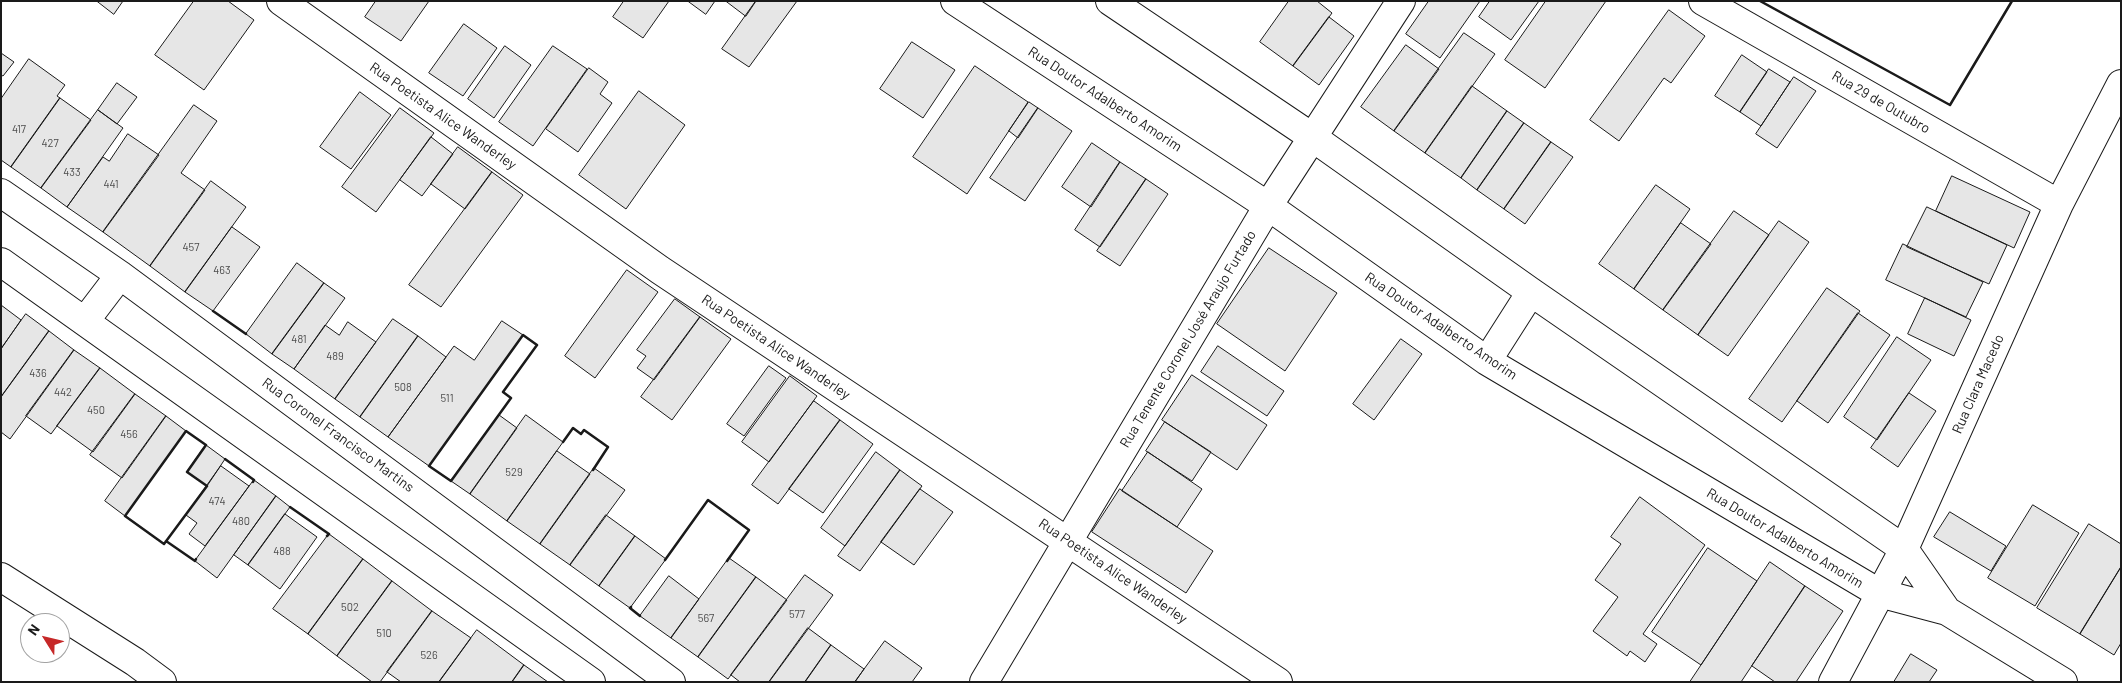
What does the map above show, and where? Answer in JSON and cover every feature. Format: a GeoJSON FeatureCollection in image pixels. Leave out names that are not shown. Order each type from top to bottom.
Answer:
{"type":"FeatureCollection","features":[{"type":"Feature","properties":{"kind":"street","name":"Rua Poetista Alice Wanderley"},"geometry":{"type":"LineString","coordinates":[[281,1],[660,270],[1068,540],[1278,682]]}},
{"type":"Feature","properties":{"kind":"street","name":"Rua Doutor Adalberto Amorim"},"geometry":{"type":"LineString","coordinates":[[955,1],[1268,206],[1486,361],[1879,593],[1947,611],[2063,682]]}},
{"type":"Feature","properties":{"kind":"street","name":"Rua Doutor Adalberto Amorim"},"geometry":{"type":"LineString","coordinates":[[1110,1],[1312,137],[1530,292],[1904,548],[1947,611]]}},
{"type":"Feature","properties":{"kind":"street","name":"Rua Tenente Coronel José Araujo Furtado"},"geometry":{"type":"LineString","coordinates":[[984,682],[1268,206],[1400,1]]}},
{"type":"Feature","properties":{"kind":"street","name":"Rua 29 de Outubro"},"geometry":{"type":"LineString","coordinates":[[1703,1],[2059,204]]}},
{"type":"Feature","properties":{"kind":"street","name":"Rua Clara Macedo"},"geometry":{"type":"LineString","coordinates":[[1833,682],[1904,548],[2059,204],[2121,84]]}},
{"type":"Feature","properties":{"kind":"street","name":"Rua Coronel Francisco Martins"},"geometry":{"type":"LineString","coordinates":[[1,193],[120,275],[671,682]]}},
{"type":"Feature","properties":{"kind":"street"},"geometry":{"type":"LineString","coordinates":[[1,262],[591,682]]}},
{"type":"Feature","properties":{"kind":"street"},"geometry":{"type":"LineString","coordinates":[[86,321],[120,275]]}},
{"type":"Feature","properties":{"kind":"street"},"geometry":{"type":"LineString","coordinates":[[1486,361],[1530,292]]}},
{"type":"Feature","properties":{"kind":"street"},"geometry":{"type":"LineString","coordinates":[[1,577],[136,662],[162,682]]}},
{"type":"Feature","properties":{"kind":"building"},"geometry":{"type":"Polygon","coordinates":[[[97,1],[123,1],[114,14],[97,1]]]}},
{"type":"Feature","properties":{"kind":"building"},"geometry":{"type":"Polygon","coordinates":[[[194,1],[228,1],[254,20],[204,90],[155,55],[194,1]]]}},
{"type":"Feature","properties":{"kind":"building"},"geometry":{"type":"Polygon","coordinates":[[[376,1],[429,1],[401,41],[365,17],[376,1]]]}},
{"type":"Feature","properties":{"kind":"building"},"geometry":{"type":"Polygon","coordinates":[[[624,1],[669,1],[643,38],[613,17],[624,1]]]}},
{"type":"Feature","properties":{"kind":"building"},"geometry":{"type":"Polygon","coordinates":[[[688,1],[715,1],[706,14],[688,1]]]}},
{"type":"Feature","properties":{"kind":"building"},"geometry":{"type":"Polygon","coordinates":[[[726,1],[756,1],[746,16],[726,1]]]}},
{"type":"Feature","properties":{"kind":"building"},"geometry":{"type":"Polygon","coordinates":[[[756,1],[797,1],[749,67],[722,49],[756,1]]]}},
{"type":"Feature","properties":{"kind":"building"},"geometry":{"type":"Polygon","coordinates":[[[1289,1],[1317,1],[1332,13],[1293,66],[1260,42],[1289,1]]]}},
{"type":"Feature","properties":{"kind":"building"},"geometry":{"type":"Polygon","coordinates":[[[1429,1],[1480,1],[1440,58],[1406,34],[1429,1]]]}},
{"type":"Feature","properties":{"kind":"building"},"geometry":{"type":"Polygon","coordinates":[[[1490,1],[1539,1],[1511,40],[1479,17],[1490,1]]]}},
{"type":"Feature","properties":{"kind":"building"},"geometry":{"type":"Polygon","coordinates":[[[1546,1],[1606,1],[1545,88],[1505,60],[1546,1]]]}},
{"type":"Feature","properties":{"kind":"building"},"geometry":{"type":"Polygon","coordinates":[[[1669,10],[1705,36],[1671,83],[1664,78],[1619,141],[1590,120],[1669,10]]]}},
{"type":"Feature","properties":{"kind":"building"},"geometry":{"type":"Polygon","coordinates":[[[1329,17],[1354,36],[1319,85],[1293,66],[1329,17]]]}},
{"type":"Feature","properties":{"kind":"building"},"geometry":{"type":"Polygon","coordinates":[[[464,24],[497,48],[463,96],[429,73],[464,24]]]}},
{"type":"Feature","properties":{"kind":"building"},"geometry":{"type":"Polygon","coordinates":[[[1464,33],[1495,54],[1425,153],[1394,131],[1464,33]]]}},
{"type":"Feature","properties":{"kind":"building"},"geometry":{"type":"Polygon","coordinates":[[[912,42],[955,70],[923,118],[880,89],[912,42]]]}},
{"type":"Feature","properties":{"kind":"building"},"geometry":{"type":"Polygon","coordinates":[[[1406,45],[1439,69],[1394,131],[1361,107],[1406,45]]]}},
{"type":"Feature","properties":{"kind":"building"},"geometry":{"type":"Polygon","coordinates":[[[505,46],[531,65],[494,118],[468,99],[505,46]]]}},
{"type":"Feature","properties":{"kind":"building"},"geometry":{"type":"Polygon","coordinates":[[[553,46],[587,69],[533,146],[499,122],[553,46]]]}},
{"type":"Feature","properties":{"kind":"building"},"geometry":{"type":"Polygon","coordinates":[[[1,53],[14,62],[3,76],[1,75],[1,53]]]}},
{"type":"Feature","properties":{"kind":"building"},"geometry":{"type":"Polygon","coordinates":[[[1742,55],[1767,72],[1740,112],[1715,96],[1742,55]]]}},
{"type":"Feature","properties":{"kind":"building"},"geometry":{"type":"Polygon","coordinates":[[[29,59],[65,85],[57,96],[60,98],[11,167],[1,160],[1,99],[29,59]]]}},
{"type":"Feature","properties":{"kind":"building"},"geometry":{"type":"Polygon","coordinates":[[[975,66],[1028,102],[967,194],[913,157],[975,66]]]}},
{"type":"Feature","properties":{"kind":"building"},"geometry":{"type":"Polygon","coordinates":[[[589,68],[608,82],[600,94],[612,103],[578,152],[546,129],[589,68]]]}},
{"type":"Feature","properties":{"kind":"building"},"geometry":{"type":"Polygon","coordinates":[[[1769,69],[1790,82],[1761,126],[1740,112],[1769,69]]]}},
{"type":"Feature","properties":{"kind":"building"},"geometry":{"type":"Polygon","coordinates":[[[1794,77],[1816,91],[1777,148],[1756,134],[1794,77]]]}},
{"type":"Feature","properties":{"kind":"building"},"geometry":{"type":"Polygon","coordinates":[[[117,83],[137,97],[117,124],[98,110],[117,83]]]}},
{"type":"Feature","properties":{"kind":"building"},"geometry":{"type":"Polygon","coordinates":[[[1472,86],[1507,111],[1461,178],[1425,153],[1472,86]]]}},
{"type":"Feature","properties":{"kind":"building"},"geometry":{"type":"Polygon","coordinates":[[[639,91],[685,125],[626,209],[579,175],[639,91]]]}},
{"type":"Feature","properties":{"kind":"building"},"geometry":{"type":"Polygon","coordinates":[[[360,92],[391,115],[351,169],[320,147],[360,92]]]}},
{"type":"Feature","properties":{"kind":"building"},"geometry":{"type":"Polygon","coordinates":[[[60,98],[91,120],[41,188],[11,167],[60,98]]]}},
{"type":"Feature","properties":{"kind":"building"},"geometry":{"type":"Polygon","coordinates":[[[1029,102],[1038,108],[1018,138],[1009,131],[1029,102]]]}},
{"type":"Feature","properties":{"kind":"building"},"geometry":{"type":"Polygon","coordinates":[[[194,105],[217,121],[181,173],[205,190],[150,266],[103,232],[194,105]]]}},
{"type":"Feature","properties":{"kind":"building"},"geometry":{"type":"Polygon","coordinates":[[[400,108],[434,133],[376,212],[342,187],[400,108]]]}},
{"type":"Feature","properties":{"kind":"building"},"geometry":{"type":"Polygon","coordinates":[[[1038,108],[1072,131],[1025,201],[990,178],[1038,108]]]}},
{"type":"Feature","properties":{"kind":"building"},"geometry":{"type":"Polygon","coordinates":[[[98,110],[123,128],[67,207],[41,188],[98,110]]]}},
{"type":"Feature","properties":{"kind":"building"},"geometry":{"type":"Polygon","coordinates":[[[1507,111],[1524,123],[1477,190],[1461,178],[1507,111]]]}},
{"type":"Feature","properties":{"kind":"building"},"geometry":{"type":"Polygon","coordinates":[[[1524,123],[1551,142],[1504,209],[1477,190],[1524,123]]]}},
{"type":"Feature","properties":{"kind":"building"},"geometry":{"type":"Polygon","coordinates":[[[128,134],[159,155],[103,232],[67,207],[103,157],[109,161],[128,134]]]}},
{"type":"Feature","properties":{"kind":"building"},"geometry":{"type":"Polygon","coordinates":[[[431,137],[453,154],[422,196],[400,180],[431,137]]]}},
{"type":"Feature","properties":{"kind":"building"},"geometry":{"type":"Polygon","coordinates":[[[1551,142],[1573,157],[1525,224],[1504,209],[1551,142]]]}},
{"type":"Feature","properties":{"kind":"building"},"geometry":{"type":"Polygon","coordinates":[[[1092,143],[1120,162],[1091,207],[1062,187],[1092,143]]]}},
{"type":"Feature","properties":{"kind":"building"},"geometry":{"type":"Polygon","coordinates":[[[458,147],[492,172],[465,209],[431,184],[458,147]]]}},
{"type":"Feature","properties":{"kind":"building"},"geometry":{"type":"Polygon","coordinates":[[[1120,162],[1146,179],[1100,247],[1075,230],[1120,162]]]}},
{"type":"Feature","properties":{"kind":"building"},"geometry":{"type":"Polygon","coordinates":[[[492,172],[523,195],[441,307],[409,285],[492,172]]]}},
{"type":"Feature","properties":{"kind":"building"},"geometry":{"type":"Polygon","coordinates":[[[1952,176],[2030,212],[2014,248],[1936,211],[1952,176]]]}},
{"type":"Feature","properties":{"kind":"building"},"geometry":{"type":"Polygon","coordinates":[[[1146,179],[1168,194],[1120,266],[1097,251],[1146,179]]]}},
{"type":"Feature","properties":{"kind":"building"},"geometry":{"type":"Polygon","coordinates":[[[211,181],[246,207],[185,292],[150,266],[211,181]]]}},
{"type":"Feature","properties":{"kind":"building"},"geometry":{"type":"Polygon","coordinates":[[[1656,185],[1690,209],[1634,289],[1599,264],[1656,185]]]}},
{"type":"Feature","properties":{"kind":"building"},"geometry":{"type":"Polygon","coordinates":[[[1927,207],[2007,245],[1989,284],[1907,247],[1927,207]]]}},
{"type":"Feature","properties":{"kind":"building"},"geometry":{"type":"Polygon","coordinates":[[[1734,211],[1769,235],[1698,335],[1663,310],[1734,211]]]}},
{"type":"Feature","properties":{"kind":"building"},"geometry":{"type":"Polygon","coordinates":[[[1779,221],[1809,242],[1728,356],[1698,335],[1779,221]]]}},
{"type":"Feature","properties":{"kind":"building"},"geometry":{"type":"Polygon","coordinates":[[[1681,223],[1711,244],[1663,310],[1634,289],[1681,223]]]}},
{"type":"Feature","properties":{"kind":"building"},"geometry":{"type":"Polygon","coordinates":[[[232,227],[260,247],[213,311],[185,292],[232,227]]]}},
{"type":"Feature","properties":{"kind":"building"},"geometry":{"type":"Polygon","coordinates":[[[1903,244],[1983,282],[1966,317],[1886,280],[1903,244]]]}},
{"type":"Feature","properties":{"kind":"building"},"geometry":{"type":"Polygon","coordinates":[[[1269,248],[1337,293],[1285,371],[1217,324],[1269,248]]]}},
{"type":"Feature","properties":{"kind":"building"},"geometry":{"type":"Polygon","coordinates":[[[297,263],[324,283],[272,354],[246,334],[297,263]]]}},
{"type":"Feature","properties":{"kind":"building"},"geometry":{"type":"Polygon","coordinates":[[[627,270],[658,292],[595,378],[565,356],[627,270]]]}},
{"type":"Feature","properties":{"kind":"building"},"geometry":{"type":"Polygon","coordinates":[[[324,283],[345,298],[294,369],[272,354],[324,283]]]}},
{"type":"Feature","properties":{"kind":"building"},"geometry":{"type":"Polygon","coordinates":[[[1827,288],[1860,311],[1782,422],[1749,399],[1827,288]]]}},
{"type":"Feature","properties":{"kind":"building"},"geometry":{"type":"Polygon","coordinates":[[[1925,298],[1971,320],[1954,356],[1908,334],[1925,298]]]}},
{"type":"Feature","properties":{"kind":"building"},"geometry":{"type":"Polygon","coordinates":[[[675,299],[700,317],[654,380],[637,368],[646,356],[637,350],[675,299]]]}},
{"type":"Feature","properties":{"kind":"building"},"geometry":{"type":"Polygon","coordinates":[[[1,305],[21,320],[1,349],[1,305]]]}},
{"type":"Feature","properties":{"kind":"building"},"geometry":{"type":"Polygon","coordinates":[[[1858,313],[1890,335],[1828,423],[1797,401],[1858,313]]]}},
{"type":"Feature","properties":{"kind":"building"},"geometry":{"type":"Polygon","coordinates":[[[26,314],[49,331],[1,397],[1,349],[26,314]]]}},
{"type":"Feature","properties":{"kind":"building"},"geometry":{"type":"Polygon","coordinates":[[[700,317],[731,339],[672,420],[641,397],[700,317]]]}},
{"type":"Feature","properties":{"kind":"building"},"geometry":{"type":"Polygon","coordinates":[[[393,319],[418,336],[360,417],[335,399],[393,319]]]}},
{"type":"Feature","properties":{"kind":"building"},"geometry":{"type":"Polygon","coordinates":[[[502,321],[523,335],[429,466],[388,437],[454,346],[474,360],[502,321]]]}},
{"type":"Feature","properties":{"kind":"building"},"geometry":{"type":"Polygon","coordinates":[[[348,322],[376,342],[335,399],[294,369],[325,325],[339,335],[348,322]]]}},
{"type":"Feature","properties":{"kind":"building"},"geometry":{"type":"Polygon","coordinates":[[[49,331],[74,350],[10,439],[1,432],[1,397],[49,331]]]}},
{"type":"Feature","properties":{"kind":"building"},"geometry":{"type":"Polygon","coordinates":[[[418,336],[446,357],[388,437],[360,417],[418,336]]]}},
{"type":"Feature","properties":{"kind":"building"},"geometry":{"type":"Polygon","coordinates":[[[1897,337],[1931,360],[1877,440],[1844,417],[1897,337]]]}},
{"type":"Feature","properties":{"kind":"building"},"geometry":{"type":"Polygon","coordinates":[[[1401,339],[1422,354],[1374,420],[1353,404],[1401,339]]]}},
{"type":"Feature","properties":{"kind":"building"},"geometry":{"type":"Polygon","coordinates":[[[1218,346],[1284,391],[1267,416],[1201,372],[1218,346]]]}},
{"type":"Feature","properties":{"kind":"building"},"geometry":{"type":"Polygon","coordinates":[[[74,350],[100,368],[51,434],[26,416],[74,350]]]}},
{"type":"Feature","properties":{"kind":"building"},"geometry":{"type":"Polygon","coordinates":[[[769,366],[786,378],[744,436],[727,424],[769,366]]]}},
{"type":"Feature","properties":{"kind":"building"},"geometry":{"type":"Polygon","coordinates":[[[100,368],[135,394],[93,452],[57,426],[100,368]]]}},
{"type":"Feature","properties":{"kind":"building"},"geometry":{"type":"Polygon","coordinates":[[[1192,375],[1267,425],[1237,470],[1162,420],[1192,375]]]}},
{"type":"Feature","properties":{"kind":"building"},"geometry":{"type":"Polygon","coordinates":[[[790,376],[817,396],[769,462],[742,442],[790,376]]]}},
{"type":"Feature","properties":{"kind":"building"},"geometry":{"type":"Polygon","coordinates":[[[1909,393],[1936,411],[1898,467],[1871,448],[1909,393]]]}},
{"type":"Feature","properties":{"kind":"building"},"geometry":{"type":"Polygon","coordinates":[[[135,394],[166,416],[122,478],[90,455],[135,394]]]}},
{"type":"Feature","properties":{"kind":"building"},"geometry":{"type":"Polygon","coordinates":[[[814,401],[840,420],[778,504],[752,485],[814,401]]]}},
{"type":"Feature","properties":{"kind":"building"},"geometry":{"type":"Polygon","coordinates":[[[499,415],[517,428],[470,494],[451,481],[499,415]]]}},
{"type":"Feature","properties":{"kind":"building"},"geometry":{"type":"Polygon","coordinates":[[[526,415],[563,442],[507,521],[470,494],[526,415]]]}},
{"type":"Feature","properties":{"kind":"building"},"geometry":{"type":"Polygon","coordinates":[[[166,416],[186,431],[125,516],[105,501],[166,416]]]}},
{"type":"Feature","properties":{"kind":"building"},"geometry":{"type":"Polygon","coordinates":[[[840,420],[873,444],[823,513],[789,489],[840,420]]]}},
{"type":"Feature","properties":{"kind":"building"},"geometry":{"type":"Polygon","coordinates":[[[1165,422],[1211,452],[1192,481],[1146,451],[1165,422]]]}},
{"type":"Feature","properties":{"kind":"building"},"geometry":{"type":"Polygon","coordinates":[[[206,445],[225,459],[207,486],[187,472],[206,445]]]}},
{"type":"Feature","properties":{"kind":"building"},"geometry":{"type":"Polygon","coordinates":[[[557,451],[590,474],[540,544],[507,521],[557,451]]]}},
{"type":"Feature","properties":{"kind":"building"},"geometry":{"type":"Polygon","coordinates":[[[876,452],[900,470],[845,546],[821,528],[876,452]]]}},
{"type":"Feature","properties":{"kind":"building"},"geometry":{"type":"Polygon","coordinates":[[[1148,452],[1202,489],[1177,527],[1122,491],[1148,452]]]}},
{"type":"Feature","properties":{"kind":"building"},"geometry":{"type":"Polygon","coordinates":[[[221,466],[249,486],[205,546],[189,534],[197,523],[186,515],[221,466]]]}},
{"type":"Feature","properties":{"kind":"building"},"geometry":{"type":"Polygon","coordinates":[[[594,468],[625,490],[570,565],[540,544],[594,468]]]}},
{"type":"Feature","properties":{"kind":"building"},"geometry":{"type":"Polygon","coordinates":[[[900,470],[922,486],[860,571],[838,556],[900,470]]]}},
{"type":"Feature","properties":{"kind":"building"},"geometry":{"type":"Polygon","coordinates":[[[254,480],[276,496],[217,578],[195,561],[254,480]]]}},
{"type":"Feature","properties":{"kind":"building"},"geometry":{"type":"Polygon","coordinates":[[[920,489],[953,512],[914,565],[881,542],[920,489]]]}},
{"type":"Feature","properties":{"kind":"building"},"geometry":{"type":"Polygon","coordinates":[[[1120,489],[1213,551],[1186,593],[1092,532],[1120,489]]]}},
{"type":"Feature","properties":{"kind":"building"},"geometry":{"type":"Polygon","coordinates":[[[276,496],[290,507],[248,565],[234,555],[276,496]]]}},
{"type":"Feature","properties":{"kind":"building"},"geometry":{"type":"Polygon","coordinates":[[[1640,497],[1705,545],[1643,634],[1657,644],[1645,662],[1630,651],[1627,656],[1593,631],[1618,597],[1595,580],[1621,544],[1611,537],[1640,497]]]}},
{"type":"Feature","properties":{"kind":"building"},"geometry":{"type":"Polygon","coordinates":[[[2033,505],[2079,533],[2035,606],[1988,578],[2033,505]]]}},
{"type":"Feature","properties":{"kind":"building"},"geometry":{"type":"Polygon","coordinates":[[[1950,512],[2006,546],[1991,571],[1934,537],[1950,512]]]}},
{"type":"Feature","properties":{"kind":"building"},"geometry":{"type":"Polygon","coordinates":[[[285,514],[317,537],[280,589],[248,565],[285,514]]]}},
{"type":"Feature","properties":{"kind":"building"},"geometry":{"type":"Polygon","coordinates":[[[606,515],[635,536],[599,586],[570,565],[606,515]]]}},
{"type":"Feature","properties":{"kind":"building"},"geometry":{"type":"Polygon","coordinates":[[[2089,524],[2121,544],[2121,567],[2080,634],[2037,608],[2089,524]]]}},
{"type":"Feature","properties":{"kind":"building"},"geometry":{"type":"Polygon","coordinates":[[[329,534],[363,559],[308,634],[273,609],[329,534]]]}},
{"type":"Feature","properties":{"kind":"building"},"geometry":{"type":"Polygon","coordinates":[[[635,536],[666,559],[630,608],[599,586],[635,536]]]}},
{"type":"Feature","properties":{"kind":"building"},"geometry":{"type":"Polygon","coordinates":[[[1708,548],[1757,581],[1701,665],[1652,632],[1708,548]]]}},
{"type":"Feature","properties":{"kind":"building"},"geometry":{"type":"Polygon","coordinates":[[[729,558],[756,577],[698,657],[671,638],[729,558]]]}},
{"type":"Feature","properties":{"kind":"building"},"geometry":{"type":"Polygon","coordinates":[[[363,559],[392,581],[337,656],[308,634],[363,559]]]}},
{"type":"Feature","properties":{"kind":"building"},"geometry":{"type":"Polygon","coordinates":[[[1770,562],[1805,586],[1741,682],[1690,682],[1770,562]]]}},
{"type":"Feature","properties":{"kind":"building"},"geometry":{"type":"Polygon","coordinates":[[[2121,567],[2121,643],[2114,655],[2080,634],[2121,567]]]}},
{"type":"Feature","properties":{"kind":"building"},"geometry":{"type":"Polygon","coordinates":[[[805,575],[833,595],[769,682],[740,682],[731,675],[805,575]]]}},
{"type":"Feature","properties":{"kind":"building"},"geometry":{"type":"Polygon","coordinates":[[[669,576],[699,599],[671,638],[640,616],[669,576]]]}},
{"type":"Feature","properties":{"kind":"building"},"geometry":{"type":"Polygon","coordinates":[[[756,577],[787,600],[728,679],[698,657],[756,577]]]}},
{"type":"Feature","properties":{"kind":"building"},"geometry":{"type":"Polygon","coordinates":[[[392,581],[432,611],[380,682],[372,682],[337,656],[392,581]]]}},
{"type":"Feature","properties":{"kind":"building"},"geometry":{"type":"Polygon","coordinates":[[[1805,586],[1843,611],[1796,682],[1775,682],[1752,666],[1805,586]]]}},
{"type":"Feature","properties":{"kind":"building"},"geometry":{"type":"Polygon","coordinates":[[[432,611],[471,638],[439,682],[401,682],[387,672],[432,611]]]}},
{"type":"Feature","properties":{"kind":"building"},"geometry":{"type":"Polygon","coordinates":[[[808,628],[831,645],[805,682],[769,682],[808,628]]]}},
{"type":"Feature","properties":{"kind":"building"},"geometry":{"type":"Polygon","coordinates":[[[477,630],[524,665],[512,682],[439,682],[477,630]]]}},
{"type":"Feature","properties":{"kind":"building"},"geometry":{"type":"Polygon","coordinates":[[[885,641],[922,668],[912,682],[855,682],[885,641]]]}},
{"type":"Feature","properties":{"kind":"building"},"geometry":{"type":"Polygon","coordinates":[[[831,645],[864,669],[855,682],[805,682],[831,645]]]}},
{"type":"Feature","properties":{"kind":"building"},"geometry":{"type":"Polygon","coordinates":[[[1911,654],[1937,670],[1929,682],[1894,682],[1911,654]]]}},
{"type":"Feature","properties":{"kind":"building"},"geometry":{"type":"Polygon","coordinates":[[[524,665],[548,682],[512,682],[524,665]]]}},
{"type":"Feature","properties":{"kind":"wall"},"geometry":{"type":"LineString","coordinates":[[1760,1],[1950,105],[2012,1]]}},
{"type":"Feature","properties":{"kind":"wall"},"geometry":{"type":"LineString","coordinates":[[213,311],[246,334]]}},
{"type":"Feature","properties":{"kind":"wall"},"geometry":{"type":"LineString","coordinates":[[523,335],[537,345],[503,392],[511,398],[451,481],[429,466],[523,335]]}},
{"type":"Feature","properties":{"kind":"wall"},"geometry":{"type":"LineString","coordinates":[[563,442],[573,428],[581,434],[584,430],[608,447],[593,470]]}},
{"type":"Feature","properties":{"kind":"wall"},"geometry":{"type":"LineString","coordinates":[[186,431],[206,445],[187,472],[207,486],[164,544],[125,516],[186,431]]}},
{"type":"Feature","properties":{"kind":"wall"},"geometry":{"type":"LineString","coordinates":[[225,459],[254,480],[253,482]]}},
{"type":"Feature","properties":{"kind":"wall"},"geometry":{"type":"LineString","coordinates":[[665,560],[708,500],[749,530],[727,561]]}},
{"type":"Feature","properties":{"kind":"wall"},"geometry":{"type":"LineString","coordinates":[[290,507],[329,534],[327,536]]}},
{"type":"Feature","properties":{"kind":"wall"},"geometry":{"type":"LineString","coordinates":[[166,541],[195,561],[196,559]]}},
{"type":"Feature","properties":{"kind":"wall"},"geometry":{"type":"LineString","coordinates":[[631,607],[640,616]]}}]}
